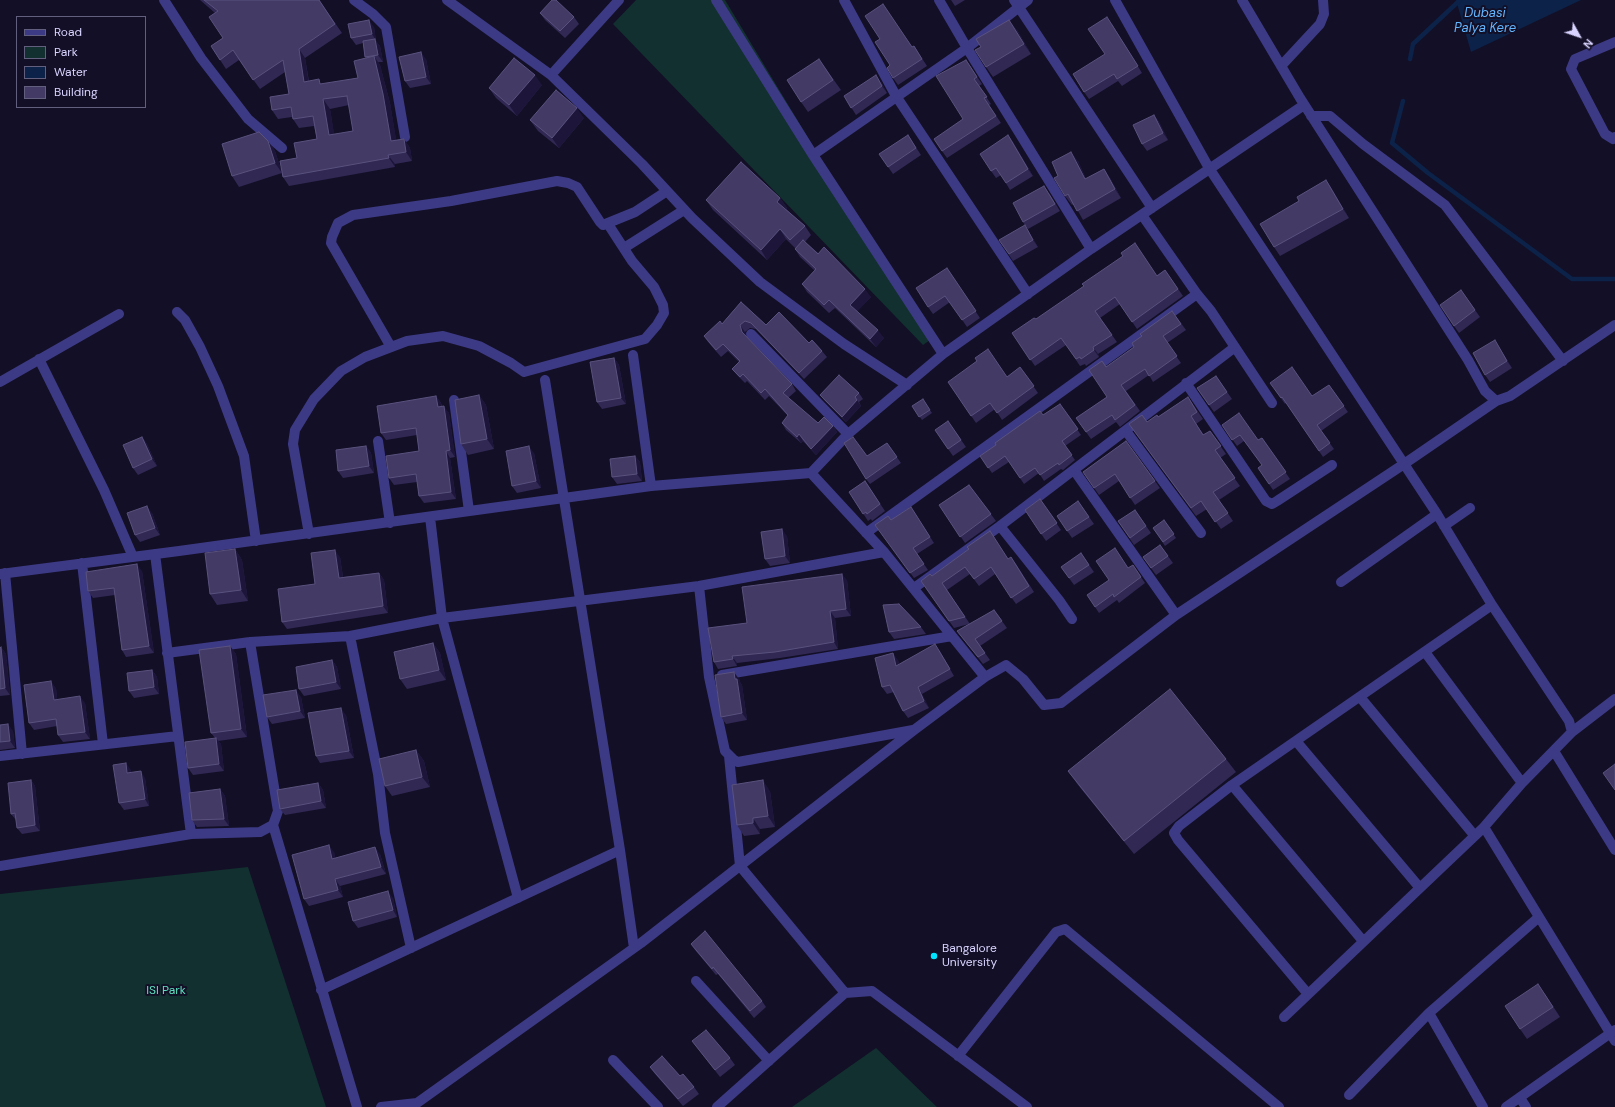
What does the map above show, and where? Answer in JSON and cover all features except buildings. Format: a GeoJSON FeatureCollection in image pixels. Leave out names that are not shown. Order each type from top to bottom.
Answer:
{"type":"FeatureCollection","features":[{"type":"Feature","properties":{"kind":"street"},"geometry":{"type":"LineString","coordinates":[[164,0],[201,58],[248,119],[282,148]]}},
{"type":"Feature","properties":{"kind":"street"},"geometry":{"type":"LineString","coordinates":[[354,0],[373,14],[386,27],[405,137]]}},
{"type":"Feature","properties":{"kind":"street"},"geometry":{"type":"LineString","coordinates":[[447,0],[551,75],[642,164],[684,210],[760,282],[844,344],[907,384]]}},
{"type":"Feature","properties":{"kind":"street"},"geometry":{"type":"LineString","coordinates":[[551,75],[619,0]]}},
{"type":"Feature","properties":{"kind":"street"},"geometry":{"type":"LineString","coordinates":[[716,0],[813,155],[943,354]]}},
{"type":"Feature","properties":{"kind":"street"},"geometry":{"type":"LineString","coordinates":[[844,0],[896,96],[1028,294]]}},
{"type":"Feature","properties":{"kind":"street"},"geometry":{"type":"LineString","coordinates":[[939,0],[1091,249]]}},
{"type":"Feature","properties":{"kind":"street"},"geometry":{"type":"LineString","coordinates":[[813,155],[967,48],[1016,4],[1028,0]]}},
{"type":"Feature","properties":{"kind":"street"},"geometry":{"type":"LineString","coordinates":[[1115,0],[1209,168],[1437,514],[1492,605],[1569,721],[1572,732]]}},
{"type":"Feature","properties":{"kind":"street"},"geometry":{"type":"LineString","coordinates":[[1242,0],[1304,105],[1468,360],[1486,391],[1496,401]]}},
{"type":"Feature","properties":{"kind":"street"},"geometry":{"type":"LineString","coordinates":[[1281,66],[1320,24],[1324,14],[1323,0]]}},
{"type":"Feature","properties":{"kind":"street"},"geometry":{"type":"LineString","coordinates":[[1016,4],[1152,208]]}},
{"type":"Feature","properties":{"kind":"street"},"geometry":{"type":"LineString","coordinates":[[1615,42],[1575,59],[1571,69],[1605,134],[1612,139],[1615,137]]}},
{"type":"Feature","properties":{"kind":"street"},"geometry":{"type":"LineString","coordinates":[[22,754],[2,573],[309,534],[651,486],[811,473],[848,434],[943,354],[1091,249],[1304,105]]}},
{"type":"Feature","properties":{"kind":"street"},"geometry":{"type":"LineString","coordinates":[[1311,116],[1330,116],[1362,144],[1446,205],[1563,361]]}},
{"type":"Feature","properties":{"kind":"street"},"geometry":{"type":"LineString","coordinates":[[391,347],[331,243],[332,236],[338,223],[352,215],[451,201],[557,181],[568,183],[577,187],[603,225],[635,212],[667,192]]}},
{"type":"Feature","properties":{"kind":"street"},"geometry":{"type":"LineString","coordinates":[[624,248],[684,210]]}},
{"type":"Feature","properties":{"kind":"street"},"geometry":{"type":"LineString","coordinates":[[1142,215],[1196,294],[1211,310],[1272,403]]}},
{"type":"Feature","properties":{"kind":"street"},"geometry":{"type":"LineString","coordinates":[[309,534],[293,444],[295,430],[314,398],[341,371],[365,356],[407,341],[443,336],[479,346],[511,362],[524,372],[645,339],[657,325],[664,313],[662,305],[654,287],[632,261],[608,224]]}},
{"type":"Feature","properties":{"kind":"street"},"geometry":{"type":"LineString","coordinates":[[866,533],[1196,294]]}},
{"type":"Feature","properties":{"kind":"street"},"geometry":{"type":"LineString","coordinates":[[177,312],[185,320],[218,386],[244,456],[256,541]]}},
{"type":"Feature","properties":{"kind":"street"},"geometry":{"type":"LineString","coordinates":[[0,382],[119,314]]}},
{"type":"Feature","properties":{"kind":"street"},"geometry":{"type":"LineString","coordinates":[[381,1107],[417,1102],[634,948],[914,730],[985,677],[1006,665],[1023,680],[1044,705],[1061,703],[1176,615],[1404,464],[1496,401],[1510,396],[1615,325]]}},
{"type":"Feature","properties":{"kind":"street"},"geometry":{"type":"LineString","coordinates":[[751,334],[848,434]]}},
{"type":"Feature","properties":{"kind":"street"},"geometry":{"type":"LineString","coordinates":[[914,588],[1000,526],[1235,347]]}},
{"type":"Feature","properties":{"kind":"street"},"geometry":{"type":"LineString","coordinates":[[633,356],[651,486]]}},
{"type":"Feature","properties":{"kind":"street"},"geometry":{"type":"LineString","coordinates":[[39,359],[104,490],[133,557]]}},
{"type":"Feature","properties":{"kind":"street"},"geometry":{"type":"LineString","coordinates":[[545,380],[565,498],[634,948]]}},
{"type":"Feature","properties":{"kind":"street"},"geometry":{"type":"LineString","coordinates":[[1186,383],[1266,502],[1272,504],[1278,502],[1332,465]]}},
{"type":"Feature","properties":{"kind":"street"},"geometry":{"type":"LineString","coordinates":[[454,400],[469,511]]}},
{"type":"Feature","properties":{"kind":"street"},"geometry":{"type":"LineString","coordinates":[[1126,430],[1201,533]]}},
{"type":"Feature","properties":{"kind":"street"},"geometry":{"type":"LineString","coordinates":[[378,441],[390,523]]}},
{"type":"Feature","properties":{"kind":"street"},"geometry":{"type":"LineString","coordinates":[[1074,470],[1176,615]]}},
{"type":"Feature","properties":{"kind":"street"},"geometry":{"type":"LineString","coordinates":[[811,473],[884,552],[985,677]]}},
{"type":"Feature","properties":{"kind":"street"},"geometry":{"type":"LineString","coordinates":[[1444,526],[1470,508]]}},
{"type":"Feature","properties":{"kind":"street"},"geometry":{"type":"LineString","coordinates":[[1341,582],[1437,514]]}},
{"type":"Feature","properties":{"kind":"street"},"geometry":{"type":"LineString","coordinates":[[430,517],[442,618],[518,898]]}},
{"type":"Feature","properties":{"kind":"street"},"geometry":{"type":"LineString","coordinates":[[1000,526],[1059,600],[1072,620]]}},
{"type":"Feature","properties":{"kind":"street"},"geometry":{"type":"LineString","coordinates":[[166,653],[250,642],[350,636],[442,618],[699,586],[884,552]]}},
{"type":"Feature","properties":{"kind":"street"},"geometry":{"type":"LineString","coordinates":[[155,554],[166,653],[191,834]]}},
{"type":"Feature","properties":{"kind":"street"},"geometry":{"type":"LineString","coordinates":[[82,563],[103,744]]}},
{"type":"Feature","properties":{"kind":"street"},"geometry":{"type":"LineString","coordinates":[[699,586],[709,677],[725,750],[729,756],[738,762],[914,730]]}},
{"type":"Feature","properties":{"kind":"street"},"geometry":{"type":"LineString","coordinates":[[1308,994],[1178,840],[1174,833],[1179,826],[1232,785],[1492,605]]}},
{"type":"Feature","properties":{"kind":"street"},"geometry":{"type":"LineString","coordinates":[[350,636],[378,774],[385,833],[411,948]]}},
{"type":"Feature","properties":{"kind":"street"},"geometry":{"type":"LineString","coordinates":[[709,677],[952,636]]}},
{"type":"Feature","properties":{"kind":"street"},"geometry":{"type":"LineString","coordinates":[[0,866],[191,834],[260,832],[272,825],[278,811],[250,642]]}},
{"type":"Feature","properties":{"kind":"street"},"geometry":{"type":"LineString","coordinates":[[1425,652],[1522,783]]}},
{"type":"Feature","properties":{"kind":"street"},"geometry":{"type":"LineString","coordinates":[[1360,697],[1474,834]]}},
{"type":"Feature","properties":{"kind":"street"},"geometry":{"type":"LineString","coordinates":[[1284,1018],[1420,888],[1474,834],[1484,827],[1522,783],[1572,732],[1615,699]]}},
{"type":"Feature","properties":{"kind":"street"},"geometry":{"type":"LineString","coordinates":[[0,756],[178,736]]}},
{"type":"Feature","properties":{"kind":"street"},"geometry":{"type":"LineString","coordinates":[[1296,741],[1420,888]]}},
{"type":"Feature","properties":{"kind":"street"},"geometry":{"type":"LineString","coordinates":[[1554,751],[1615,850]]}},
{"type":"Feature","properties":{"kind":"street"},"geometry":{"type":"LineString","coordinates":[[729,756],[740,866],[846,993]]}},
{"type":"Feature","properties":{"kind":"street"},"geometry":{"type":"LineString","coordinates":[[1232,785],[1363,941]]}},
{"type":"Feature","properties":{"kind":"street"},"geometry":{"type":"LineString","coordinates":[[272,825],[357,1107]]}},
{"type":"Feature","properties":{"kind":"street"},"geometry":{"type":"LineString","coordinates":[[1484,827],[1614,1035],[1506,1107]]}},
{"type":"Feature","properties":{"kind":"street"},"geometry":{"type":"LineString","coordinates":[[321,990],[620,850]]}},
{"type":"Feature","properties":{"kind":"street"},"geometry":{"type":"LineString","coordinates":[[1349,1095],[1429,1013],[1539,917]]}},
{"type":"Feature","properties":{"kind":"street"},"geometry":{"type":"LineString","coordinates":[[958,1056],[1056,932],[1065,929],[1279,1107]]}},
{"type":"Feature","properties":{"kind":"street"},"geometry":{"type":"LineString","coordinates":[[696,981],[769,1061]]}},
{"type":"Feature","properties":{"kind":"street"},"geometry":{"type":"LineString","coordinates":[[717,1107],[846,993],[872,991],[1027,1107]]}},
{"type":"Feature","properties":{"kind":"street"},"geometry":{"type":"LineString","coordinates":[[1429,1013],[1484,1107]]}},
{"type":"Feature","properties":{"kind":"street"},"geometry":{"type":"LineString","coordinates":[[613,1060],[658,1107]]}},
{"type":"Feature","properties":{"kind":"street"},"geometry":{"type":"LineString","coordinates":[[1520,1098],[1526,1107]]}},
{"type":"Feature","properties":{"kind":"green space"},"geometry":{"type":"Polygon","coordinates":[[[636,0],[725,0],[930,340],[923,345],[613,24],[636,0]]]}},
{"type":"Feature","properties":{"kind":"green space","name":"ISI Park"},"geometry":{"type":"Polygon","coordinates":[[[248,867],[326,1107],[0,1107],[0,894],[248,867]]]}},
{"type":"Feature","properties":{"kind":"green space"},"geometry":{"type":"Polygon","coordinates":[[[876,1048],[937,1107],[792,1107],[876,1048]]]}},
{"type":"Feature","properties":{"kind":"water","name":"Dubasi Palya Kere"},"geometry":{"type":"Polygon","coordinates":[[[1456,0],[1581,0],[1471,52],[1456,0]]]}},
{"type":"Feature","properties":{"kind":"waterway"},"geometry":{"type":"LineString","coordinates":[[1410,59],[1413,44],[1460,0]]}},
{"type":"Feature","properties":{"kind":"waterway"},"geometry":{"type":"LineString","coordinates":[[1403,101],[1392,143],[1428,173],[1572,279],[1615,279]]}},
{"type":"Feature","properties":{"kind":"place","name":"Bangalore University"},"geometry":{"type":"Point","coordinates":[934,956]}}]}
